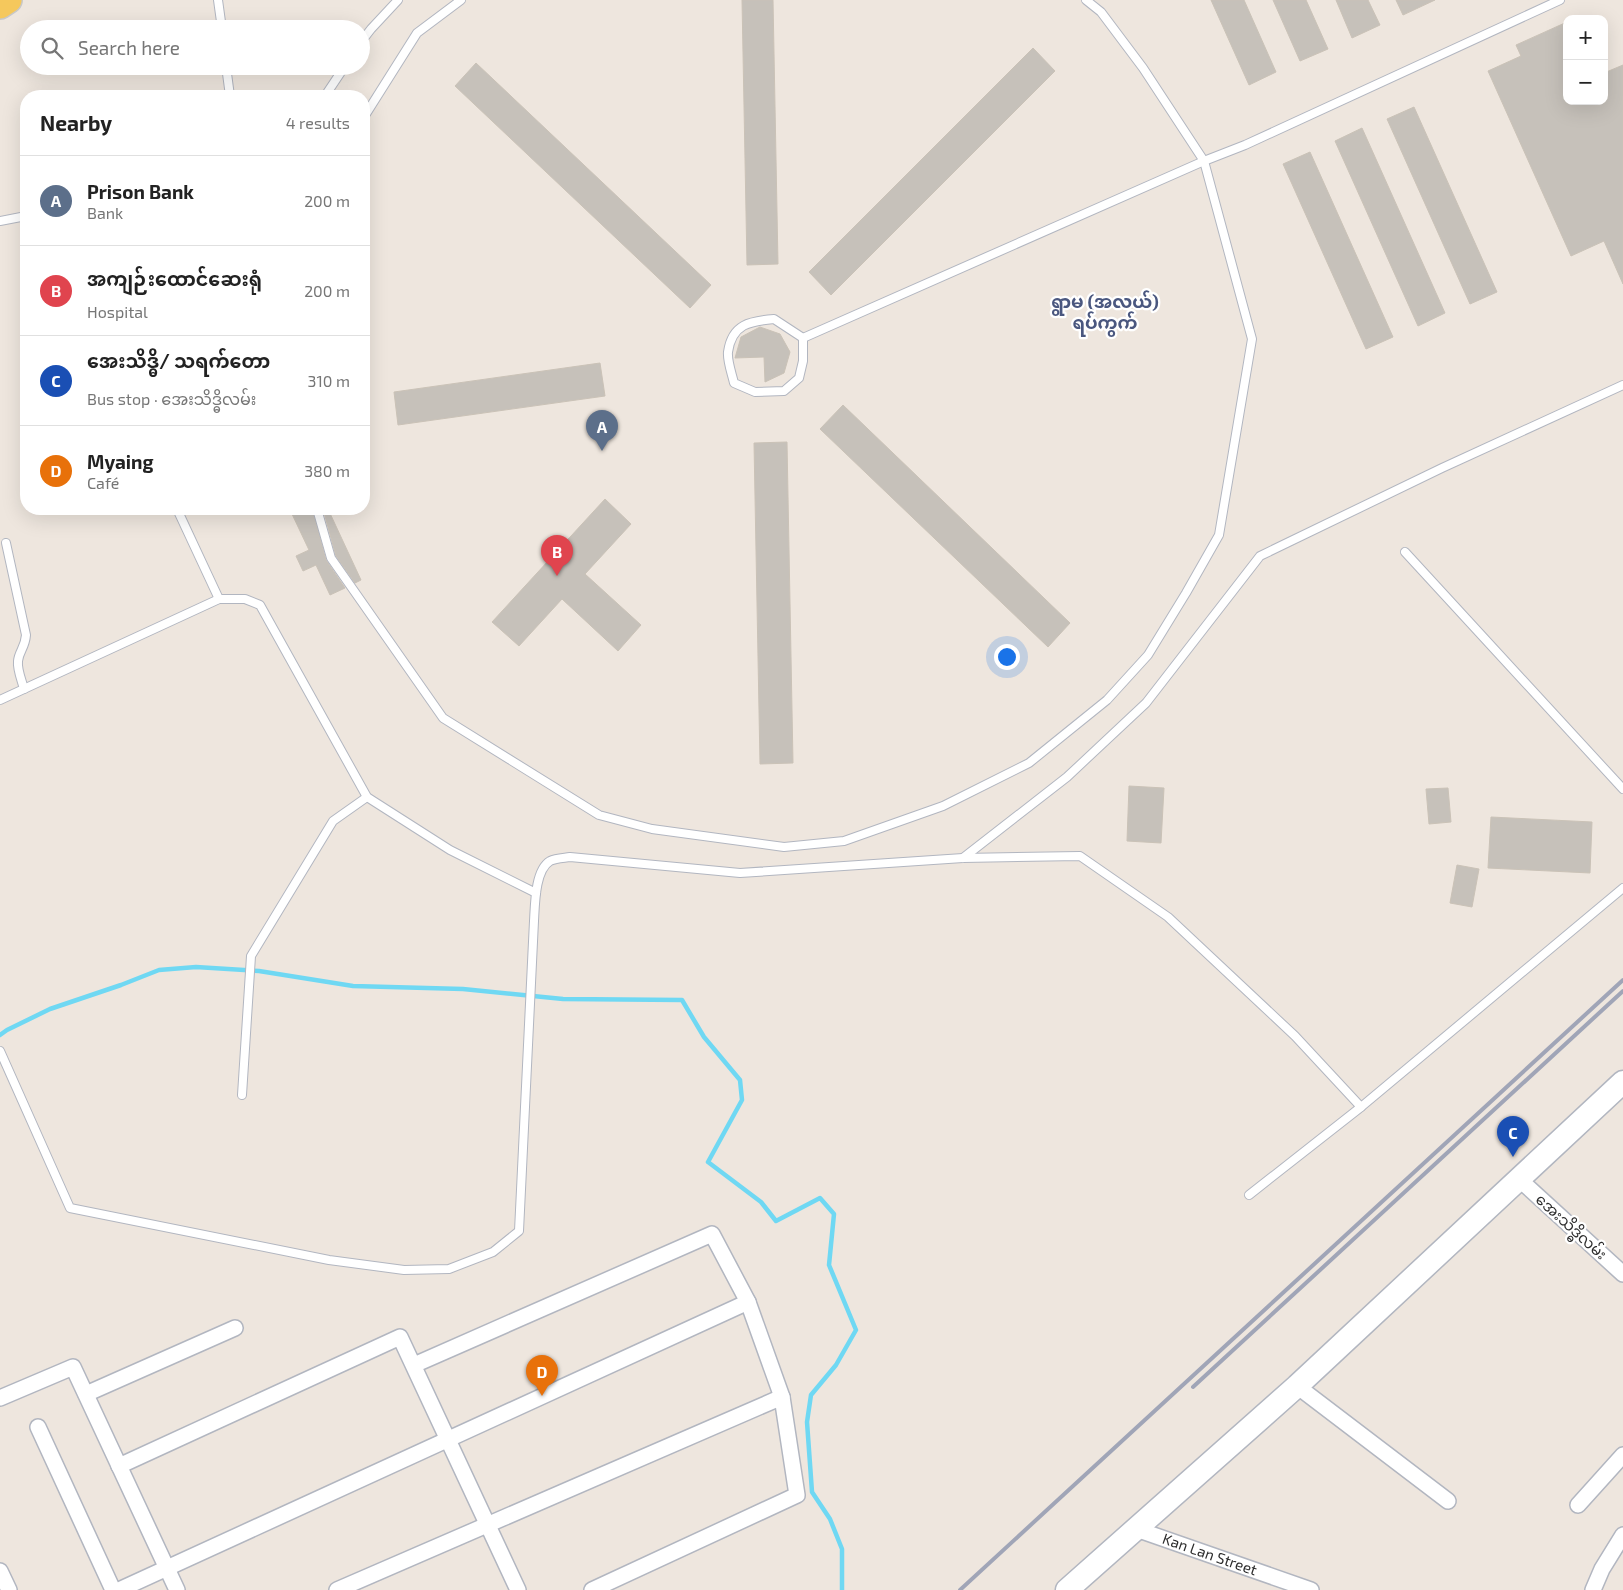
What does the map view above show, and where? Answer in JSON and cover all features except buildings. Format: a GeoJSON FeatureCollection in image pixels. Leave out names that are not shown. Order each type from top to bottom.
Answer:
{"type":"FeatureCollection","features":[{"type":"Feature","properties":{"kind":"main road"},"geometry":{"type":"LineString","coordinates":[[0,6],[9,0]]}},
{"type":"Feature","properties":{"kind":"main road"},"geometry":{"type":"LineString","coordinates":[[1067,1590],[1297,1386],[1623,1082]]}},
{"type":"Feature","properties":{"kind":"street","name":"အေးသိဒ္ဓိလမ်း"},"geometry":{"type":"LineString","coordinates":[[1519,1179],[1623,1274]]}},
{"type":"Feature","properties":{"kind":"street"},"geometry":{"type":"LineString","coordinates":[[414,1365],[712,1234],[748,1302],[782,1397],[797,1495],[592,1590]]}},
{"type":"Feature","properties":{"kind":"street"},"geometry":{"type":"LineString","coordinates":[[119,1590],[748,1302]]}},
{"type":"Feature","properties":{"kind":"street"},"geometry":{"type":"LineString","coordinates":[[86,1394],[235,1328]]}},
{"type":"Feature","properties":{"kind":"street"},"geometry":{"type":"LineString","coordinates":[[119,1466],[400,1336],[518,1590]]}},
{"type":"Feature","properties":{"kind":"street"},"geometry":{"type":"LineString","coordinates":[[0,1398],[72,1367],[177,1590]]}},
{"type":"Feature","properties":{"kind":"street"},"geometry":{"type":"LineString","coordinates":[[1297,1386],[1448,1501]]}},
{"type":"Feature","properties":{"kind":"street"},"geometry":{"type":"LineString","coordinates":[[337,1590],[782,1397]]}},
{"type":"Feature","properties":{"kind":"street"},"geometry":{"type":"LineString","coordinates":[[38,1426],[113,1590]]}},
{"type":"Feature","properties":{"kind":"street"},"geometry":{"type":"LineString","coordinates":[[1578,1505],[1623,1455]]}},
{"type":"Feature","properties":{"kind":"street","name":"Kan Lan Street"},"geometry":{"type":"LineString","coordinates":[[1136,1529],[1311,1590]]}},
{"type":"Feature","properties":{"kind":"street"},"geometry":{"type":"LineString","coordinates":[[1593,1590],[1602,1569],[1623,1535]]}},
{"type":"Feature","properties":{"kind":"street"},"geometry":{"type":"LineString","coordinates":[[0,1571],[9,1590]]}},
{"type":"Feature","properties":{"kind":"lane"},"geometry":{"type":"LineString","coordinates":[[218,0],[221,20]]}},
{"type":"Feature","properties":{"kind":"lane"},"geometry":{"type":"LineString","coordinates":[[370,30],[398,0]]}},
{"type":"Feature","properties":{"kind":"lane"},"geometry":{"type":"LineString","coordinates":[[370,108],[417,33],[461,0]]}},
{"type":"Feature","properties":{"kind":"lane"},"geometry":{"type":"LineString","coordinates":[[319,515],[331,558],[443,718],[599,815],[652,829],[784,847],[844,841],[943,806],[1030,763],[1107,700],[1148,654],[1186,594],[1219,535],[1252,339],[1204,161],[1143,68],[1101,12],[1086,0]]}},
{"type":"Feature","properties":{"kind":"lane"},"geometry":{"type":"LineString","coordinates":[[803,338],[1204,161],[1245,145],[1560,0]]}},
{"type":"Feature","properties":{"kind":"lane"},"geometry":{"type":"LineString","coordinates":[[227,75],[229,90]]}},
{"type":"Feature","properties":{"kind":"lane"},"geometry":{"type":"LineString","coordinates":[[329,90],[339,75]]}},
{"type":"Feature","properties":{"kind":"lane"},"geometry":{"type":"LineString","coordinates":[[0,221],[20,217]]}},
{"type":"Feature","properties":{"kind":"lane"},"geometry":{"type":"LineString","coordinates":[[774,319],[803,338],[803,361],[799,378],[784,391],[755,392],[734,383],[727,353],[734,332],[752,320],[774,319]]}},
{"type":"Feature","properties":{"kind":"lane"},"geometry":{"type":"LineString","coordinates":[[963,858],[1067,777],[1146,703],[1260,556],[1442,468],[1623,385]]}},
{"type":"Feature","properties":{"kind":"lane"},"geometry":{"type":"LineString","coordinates":[[180,515],[219,599]]}},
{"type":"Feature","properties":{"kind":"lane"},"geometry":{"type":"LineString","coordinates":[[6,543],[26,636],[26,646],[20,653],[17,663],[24,689]]}},
{"type":"Feature","properties":{"kind":"lane"},"geometry":{"type":"LineString","coordinates":[[1405,552],[1623,789]]}},
{"type":"Feature","properties":{"kind":"lane"},"geometry":{"type":"LineString","coordinates":[[0,700],[219,599],[245,599],[260,605],[367,797],[450,850],[536,893]]}},
{"type":"Feature","properties":{"kind":"lane"},"geometry":{"type":"LineString","coordinates":[[242,1095],[251,956],[333,821],[367,797]]}},
{"type":"Feature","properties":{"kind":"lane"},"geometry":{"type":"LineString","coordinates":[[0,1051],[70,1208],[329,1260],[404,1270],[450,1270],[493,1252],[519,1231],[536,893],[543,867],[552,860],[570,857],[740,873],[963,858],[1080,856],[1168,917],[1295,1036],[1361,1107]]}},
{"type":"Feature","properties":{"kind":"lane"},"geometry":{"type":"LineString","coordinates":[[1249,1195],[1361,1107],[1623,888]]}},
{"type":"Feature","properties":{"kind":"waterway"},"geometry":{"type":"LineString","coordinates":[[0,1035],[50,1009],[159,970],[196,967],[259,971],[353,986],[463,989],[563,999],[682,1000],[704,1037],[740,1080],[742,1100],[708,1162],[761,1202],[776,1221],[820,1198],[834,1214],[829,1265],[856,1330],[836,1365],[811,1395],[807,1422],[812,1492],[830,1519],[842,1549],[842,1590]]}},
{"type":"Feature","properties":{"kind":"railway"},"geometry":{"type":"LineString","coordinates":[[960,1590],[1623,980]]}},
{"type":"Feature","properties":{"kind":"railway"},"geometry":{"type":"LineString","coordinates":[[1193,1387],[1623,991]]}},
{"type":"Feature","properties":{"kind":"place","name":"Prison Bank"},"geometry":{"type":"Point","coordinates":[602,451]}},
{"type":"Feature","properties":{"kind":"place","name":"အကျဉ်းထောင်ဆေးရုံ"},"geometry":{"type":"Point","coordinates":[557,576]}},
{"type":"Feature","properties":{"kind":"place","name":"အေးသိဒ္ဓိ/ သရက်တော"},"geometry":{"type":"Point","coordinates":[1513,1157]}},
{"type":"Feature","properties":{"kind":"place","name":"Myaing"},"geometry":{"type":"Point","coordinates":[542,1396]}},
{"type":"Feature","properties":{"kind":"district","name":"ရွာမ (အလယ်) ရပ်ကွက်"},"geometry":{"type":"Point","coordinates":[1105,312]}}]}
